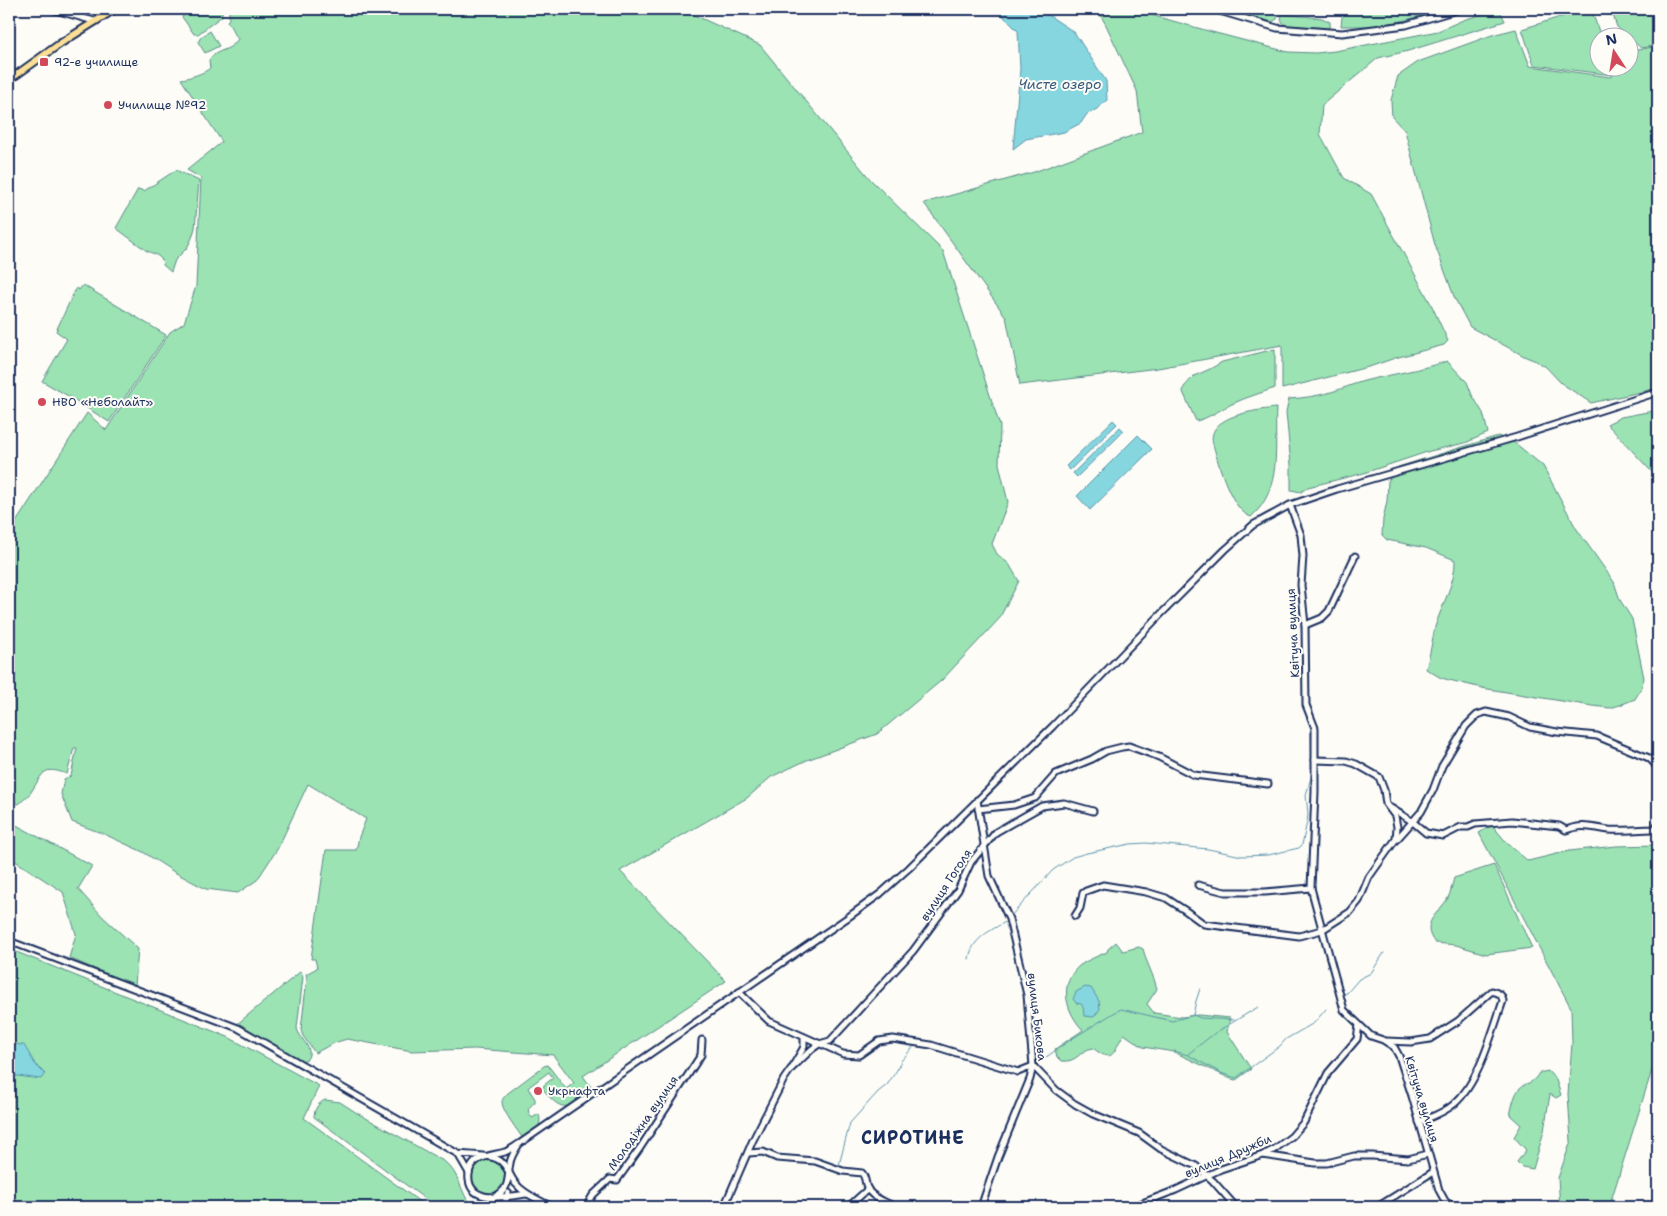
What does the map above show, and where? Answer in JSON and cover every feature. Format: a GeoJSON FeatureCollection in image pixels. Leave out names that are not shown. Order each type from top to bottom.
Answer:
{"type":"FeatureCollection","features":[{"type":"Feature","properties":{"kind":"main road"},"geometry":{"type":"LineString","coordinates":[[9,80],[94,21],[115,9]]}},
{"type":"Feature","properties":{"kind":"street"},"geometry":{"type":"LineString","coordinates":[[52,9],[94,21]]}},
{"type":"Feature","properties":{"kind":"street"},"geometry":{"type":"LineString","coordinates":[[1213,9],[1277,28],[1342,32],[1406,24],[1460,9]]}},
{"type":"Feature","properties":{"kind":"street"},"geometry":{"type":"LineString","coordinates":[[469,1173],[474,1163],[486,1157],[505,1152],[519,1144],[880,894],[909,868],[1053,726],[1160,614],[1253,525],[1290,505],[1337,489],[1517,437],[1658,392]]}},
{"type":"Feature","properties":{"kind":"street","name":"Квітуча вулиця"},"geometry":{"type":"LineString","coordinates":[[1290,505],[1301,535],[1306,705],[1315,728],[1311,888],[1344,1010],[1371,1036],[1394,1047],[1399,1056],[1433,1172],[1442,1196],[1453,1207]]}},
{"type":"Feature","properties":{"kind":"street"},"geometry":{"type":"LineString","coordinates":[[1305,625],[1322,618],[1329,611],[1355,556]]}},
{"type":"Feature","properties":{"kind":"street"},"geometry":{"type":"LineString","coordinates":[[1075,916],[1080,908],[1083,893],[1086,890],[1104,885],[1146,892],[1166,898],[1204,924],[1299,936],[1322,930],[1350,912],[1359,901],[1369,877],[1396,839],[1421,812],[1433,790],[1442,766],[1466,726],[1477,715],[1486,712],[1508,717],[1530,727],[1597,736],[1648,758],[1658,770]]}},
{"type":"Feature","properties":{"kind":"street"},"geometry":{"type":"LineString","coordinates":[[978,809],[1014,805],[1035,798],[1056,774],[1116,747],[1129,746],[1159,757],[1194,775],[1268,784]]}},
{"type":"Feature","properties":{"kind":"street"},"geometry":{"type":"LineString","coordinates":[[1315,760],[1346,761],[1356,764],[1379,777],[1384,790],[1386,804],[1395,816],[1397,827],[1396,839]]}},
{"type":"Feature","properties":{"kind":"street","name":"вулиця Бикова"},"geometry":{"type":"LineString","coordinates":[[977,800],[989,876],[1010,918],[1027,995],[1033,1066],[1056,1090],[1075,1104],[1093,1114],[1141,1134],[1161,1149],[1196,1166],[1236,1207]]}},
{"type":"Feature","properties":{"kind":"street","name":"вулиця Гоголя"},"geometry":{"type":"LineString","coordinates":[[724,1207],[754,1140],[791,1069],[819,1044],[830,1041],[913,951],[958,890],[971,862],[996,832],[1042,806],[1064,803],[1093,810]]}},
{"type":"Feature","properties":{"kind":"street"},"geometry":{"type":"LineString","coordinates":[[1388,807],[1413,822],[1426,833],[1443,836],[1453,830],[1475,824],[1520,820],[1559,826],[1566,830],[1576,826],[1610,830],[1654,828],[1658,824]]}},
{"type":"Feature","properties":{"kind":"street"},"geometry":{"type":"LineString","coordinates":[[1198,885],[1225,892],[1265,892],[1311,888]]}},
{"type":"Feature","properties":{"kind":"street"},"geometry":{"type":"LineString","coordinates":[[9,941],[238,1028],[458,1154],[500,1160],[506,1166],[516,1184],[527,1194],[552,1207]]}},
{"type":"Feature","properties":{"kind":"street"},"geometry":{"type":"LineString","coordinates":[[1384,1041],[1411,1042],[1430,1039],[1458,1021],[1492,990],[1502,996],[1503,1001],[1478,1071],[1469,1086],[1454,1104],[1436,1115],[1419,1122]]}},
{"type":"Feature","properties":{"kind":"street"},"geometry":{"type":"LineString","coordinates":[[739,992],[769,1021],[843,1054],[859,1055],[879,1041],[892,1039],[931,1045],[1018,1072],[1033,1066]]}},
{"type":"Feature","properties":{"kind":"street","name":"вулиця Дружби"},"geometry":{"type":"LineString","coordinates":[[1132,1207],[1176,1190],[1221,1169],[1263,1155],[1292,1136],[1304,1122],[1328,1073],[1357,1038],[1359,1025]]}},
{"type":"Feature","properties":{"kind":"street"},"geometry":{"type":"LineString","coordinates":[[791,1069],[804,1047],[804,1037]]}},
{"type":"Feature","properties":{"kind":"street","name":"Молодіжна вулиця"},"geometry":{"type":"LineString","coordinates":[[586,1207],[594,1195],[610,1179],[617,1180],[640,1148],[701,1055],[702,1040]]}},
{"type":"Feature","properties":{"kind":"street"},"geometry":{"type":"LineString","coordinates":[[981,1207],[998,1157],[1030,1079],[1033,1066]]}},
{"type":"Feature","properties":{"kind":"street"},"geometry":{"type":"LineString","coordinates":[[754,1140],[757,1147],[763,1152],[777,1158],[815,1161],[843,1171],[862,1173],[865,1176],[868,1190],[876,1197],[895,1207]]}},
{"type":"Feature","properties":{"kind":"street"},"geometry":{"type":"LineString","coordinates":[[504,1207],[508,1196],[512,1156],[519,1144]]}},
{"type":"Feature","properties":{"kind":"street"},"geometry":{"type":"LineString","coordinates":[[748,1153],[763,1152]]}},
{"type":"Feature","properties":{"kind":"street"},"geometry":{"type":"LineString","coordinates":[[458,1154],[469,1173],[470,1184],[475,1192],[484,1197],[527,1194]]}},
{"type":"Feature","properties":{"kind":"street"},"geometry":{"type":"LineString","coordinates":[[1263,1155],[1327,1163],[1354,1156],[1408,1159],[1428,1154]]}},
{"type":"Feature","properties":{"kind":"street"},"geometry":{"type":"LineString","coordinates":[[1377,1207],[1433,1172]]}},
{"type":"Feature","properties":{"kind":"street"},"geometry":{"type":"LineString","coordinates":[[493,1197],[504,1191],[509,1182]]}},
{"type":"Feature","properties":{"kind":"street"},"geometry":{"type":"LineString","coordinates":[[848,1207],[868,1190]]}},
{"type":"Feature","properties":{"kind":"street"},"geometry":{"type":"LineString","coordinates":[[493,1197],[496,1207]]}},
{"type":"Feature","properties":{"kind":"green space"},"geometry":{"type":"Polygon","coordinates":[[[192,9],[196,15],[204,9],[222,9],[222,16],[198,34],[194,34],[182,17],[192,9]]]}},
{"type":"Feature","properties":{"kind":"green space"},"geometry":{"type":"Polygon","coordinates":[[[229,9],[681,9],[760,45],[870,179],[943,251],[1000,426],[999,464],[1008,502],[992,544],[997,554],[1009,564],[1019,581],[999,619],[942,680],[877,734],[807,760],[771,777],[747,798],[620,871],[726,981],[583,1076],[594,1091],[573,1104],[562,1106],[556,1103],[543,1089],[544,1085],[553,1078],[549,1072],[530,1086],[528,1088],[535,1102],[528,1111],[532,1118],[539,1114],[540,1123],[524,1140],[505,1111],[502,1103],[504,1097],[547,1065],[566,1089],[574,1083],[553,1055],[475,1049],[412,1051],[347,1039],[334,1043],[315,1053],[303,1036],[301,1030],[306,974],[317,968],[315,959],[311,959],[326,850],[356,850],[366,819],[308,784],[278,848],[257,880],[238,893],[206,889],[174,872],[143,852],[72,822],[61,794],[64,779],[71,776],[77,748],[74,748],[67,774],[49,770],[43,774],[30,793],[19,804],[9,801],[9,533],[87,413],[106,430],[170,332],[184,323],[196,286],[201,178],[187,170],[222,142],[181,79],[208,70],[210,68],[209,60],[212,56],[231,46],[238,39],[227,21],[229,19],[229,9]]]}},
{"type":"Feature","properties":{"kind":"green space"},"geometry":{"type":"Polygon","coordinates":[[[1097,9],[1130,9],[1288,52],[1316,53],[1438,31],[1463,20],[1499,9],[1505,21],[1408,51],[1378,58],[1322,105],[1320,134],[1344,178],[1371,194],[1431,304],[1448,341],[1444,345],[1372,366],[1282,389],[1282,345],[1158,368],[1020,385],[1006,317],[924,203],[1034,172],[1142,132],[1137,91],[1097,9]]]}},
{"type":"Feature","properties":{"kind":"green space"},"geometry":{"type":"Polygon","coordinates":[[[1245,9],[1263,9],[1278,12],[1277,19],[1272,22],[1246,15],[1245,9]]]}},
{"type":"Feature","properties":{"kind":"green space"},"geometry":{"type":"Polygon","coordinates":[[[1343,9],[1447,9],[1374,26],[1341,26],[1343,9]]]}},
{"type":"Feature","properties":{"kind":"green space"},"geometry":{"type":"Polygon","coordinates":[[[1591,9],[1598,28],[1590,28],[1590,72],[1534,65],[1522,29],[1591,9]]]}},
{"type":"Feature","properties":{"kind":"green space"},"geometry":{"type":"Polygon","coordinates":[[[1597,9],[1658,9],[1658,45],[1641,48],[1640,28],[1618,28],[1613,15],[1599,13],[1597,9]]]}},
{"type":"Feature","properties":{"kind":"green space"},"geometry":{"type":"Polygon","coordinates":[[[1282,14],[1322,18],[1330,22],[1330,26],[1328,28],[1284,25],[1281,19],[1282,14]]]}},
{"type":"Feature","properties":{"kind":"green space"},"geometry":{"type":"Polygon","coordinates":[[[1516,29],[1530,66],[1590,74],[1590,78],[1640,78],[1640,49],[1658,46],[1658,388],[1591,403],[1561,383],[1546,367],[1470,327],[1455,299],[1435,245],[1405,131],[1392,117],[1391,100],[1398,76],[1418,62],[1492,35],[1516,29]]]}},
{"type":"Feature","properties":{"kind":"green space"},"geometry":{"type":"Polygon","coordinates":[[[210,31],[219,46],[205,53],[198,42],[201,37],[210,31]]]}},
{"type":"Feature","properties":{"kind":"green space"},"geometry":{"type":"Polygon","coordinates":[[[176,170],[199,181],[195,228],[192,238],[187,248],[175,260],[171,272],[163,265],[162,260],[157,255],[147,251],[116,228],[138,189],[144,191],[176,170]]]}},
{"type":"Feature","properties":{"kind":"green space"},"geometry":{"type":"Polygon","coordinates":[[[83,285],[166,335],[109,422],[42,381],[67,339],[56,331],[76,288],[79,290],[83,285]]]}},
{"type":"Feature","properties":{"kind":"green space"},"geometry":{"type":"Polygon","coordinates":[[[1275,349],[1275,388],[1239,401],[1196,421],[1183,392],[1184,387],[1194,376],[1222,362],[1275,349]]]}},
{"type":"Feature","properties":{"kind":"green space"},"geometry":{"type":"Polygon","coordinates":[[[1447,361],[1467,382],[1472,395],[1483,413],[1488,433],[1465,443],[1430,451],[1364,473],[1308,487],[1301,492],[1291,490],[1291,465],[1286,412],[1289,399],[1310,397],[1335,391],[1364,381],[1447,361]]]}},
{"type":"Feature","properties":{"kind":"green space"},"geometry":{"type":"Polygon","coordinates":[[[1276,408],[1275,467],[1268,494],[1261,506],[1251,517],[1233,499],[1221,471],[1212,436],[1220,424],[1234,416],[1276,408]]]}},
{"type":"Feature","properties":{"kind":"green space"},"geometry":{"type":"Polygon","coordinates":[[[1658,410],[1658,478],[1607,424],[1621,417],[1658,410]]]}},
{"type":"Feature","properties":{"kind":"green space"},"geometry":{"type":"Polygon","coordinates":[[[1498,436],[1515,443],[1543,466],[1576,528],[1614,582],[1620,600],[1632,619],[1644,678],[1641,689],[1635,699],[1610,708],[1592,706],[1482,688],[1441,678],[1426,669],[1435,627],[1453,577],[1455,560],[1426,548],[1387,540],[1382,535],[1388,481],[1398,467],[1498,436]]]}},
{"type":"Feature","properties":{"kind":"green space"},"geometry":{"type":"Polygon","coordinates":[[[9,821],[92,866],[78,889],[102,916],[138,949],[135,986],[69,958],[76,934],[63,892],[9,857],[9,821]]]}},
{"type":"Feature","properties":{"kind":"green space"},"geometry":{"type":"Polygon","coordinates":[[[1492,825],[1507,843],[1528,861],[1569,851],[1616,846],[1658,845],[1658,1051],[1609,1207],[1560,1207],[1558,1178],[1571,1141],[1568,1094],[1572,1043],[1571,1008],[1479,833],[1492,825]]]}},
{"type":"Feature","properties":{"kind":"green space"},"geometry":{"type":"Polygon","coordinates":[[[1494,865],[1532,948],[1486,954],[1456,945],[1435,943],[1429,930],[1430,924],[1448,898],[1454,878],[1494,865]]]}},
{"type":"Feature","properties":{"kind":"green space"},"geometry":{"type":"Polygon","coordinates":[[[1116,942],[1123,951],[1139,947],[1143,949],[1157,989],[1147,1004],[1154,1013],[1182,1017],[1198,1015],[1230,1018],[1227,1032],[1251,1069],[1236,1080],[1231,1079],[1174,1052],[1143,1047],[1124,1034],[1110,1056],[1106,1056],[1093,1048],[1084,1051],[1071,1060],[1061,1061],[1057,1057],[1055,1049],[1083,1030],[1072,1015],[1069,1007],[1067,998],[1068,981],[1072,973],[1079,966],[1107,952],[1116,942]]]}},
{"type":"Feature","properties":{"kind":"green space"},"geometry":{"type":"Polygon","coordinates":[[[9,949],[228,1037],[319,1086],[304,1118],[427,1207],[9,1207],[9,949]]]}},
{"type":"Feature","properties":{"kind":"green space"},"geometry":{"type":"Polygon","coordinates":[[[301,971],[303,977],[297,1028],[309,1051],[307,1059],[302,1061],[236,1025],[301,971]]]}},
{"type":"Feature","properties":{"kind":"green space"},"geometry":{"type":"Polygon","coordinates":[[[1548,1071],[1556,1080],[1561,1095],[1556,1098],[1550,1094],[1544,1131],[1533,1169],[1522,1167],[1517,1162],[1526,1150],[1514,1137],[1521,1125],[1510,1115],[1512,1105],[1516,1094],[1522,1086],[1534,1080],[1539,1073],[1548,1071]]]}},
{"type":"Feature","properties":{"kind":"green space"},"geometry":{"type":"Polygon","coordinates":[[[325,1100],[340,1102],[445,1162],[454,1172],[472,1207],[436,1207],[314,1117],[317,1107],[325,1100]]]}},
{"type":"Feature","properties":{"kind":"green space"},"geometry":{"type":"Polygon","coordinates":[[[489,1159],[496,1160],[502,1164],[506,1170],[506,1184],[502,1190],[496,1194],[489,1195],[482,1194],[476,1190],[472,1184],[471,1177],[472,1170],[476,1164],[482,1160],[489,1159]]]}},
{"type":"Feature","properties":{"kind":"water","name":"Чисте озеро"},"geometry":{"type":"Polygon","coordinates":[[[996,9],[1039,9],[1074,32],[1106,81],[1107,100],[1097,109],[1087,114],[1081,123],[1064,132],[1026,139],[1013,149],[1020,69],[1018,31],[996,9]]]}},
{"type":"Feature","properties":{"kind":"water"},"geometry":{"type":"Polygon","coordinates":[[[1113,420],[1117,424],[1070,470],[1066,466],[1113,420]]]}},
{"type":"Feature","properties":{"kind":"water"},"geometry":{"type":"Polygon","coordinates":[[[1120,427],[1124,431],[1077,477],[1073,473],[1120,427]]]}},
{"type":"Feature","properties":{"kind":"water"},"geometry":{"type":"Polygon","coordinates":[[[1138,435],[1152,449],[1090,510],[1077,496],[1138,435]]]}},
{"type":"Feature","properties":{"kind":"water"},"geometry":{"type":"Polygon","coordinates":[[[1085,987],[1091,988],[1099,1001],[1100,1009],[1094,1017],[1084,1016],[1083,1007],[1073,999],[1076,992],[1085,987]]]}},
{"type":"Feature","properties":{"kind":"water"},"geometry":{"type":"Polygon","coordinates":[[[9,1044],[24,1045],[35,1064],[45,1074],[41,1079],[9,1075],[9,1044]]]}},
{"type":"Feature","properties":{"kind":"waterway"},"geometry":{"type":"LineString","coordinates":[[1009,918],[1053,870],[1073,857],[1087,853],[1130,844],[1146,843],[1208,849],[1242,856],[1268,855],[1299,848],[1302,845],[1307,822],[1306,795],[1312,774],[1311,725]]}},
{"type":"Feature","properties":{"kind":"waterway"},"geometry":{"type":"LineString","coordinates":[[969,959],[978,940],[1007,921]]}},
{"type":"Feature","properties":{"kind":"waterway"},"geometry":{"type":"LineString","coordinates":[[1343,994],[1347,993],[1359,979],[1371,973],[1384,953]]}},
{"type":"Feature","properties":{"kind":"waterway"},"geometry":{"type":"LineString","coordinates":[[1038,1063],[1070,1040],[1121,1009],[1172,1021],[1193,1015],[1200,989]]}},
{"type":"Feature","properties":{"kind":"waterway"},"geometry":{"type":"LineString","coordinates":[[1188,1054],[1215,1033],[1258,1007]]}},
{"type":"Feature","properties":{"kind":"waterway"},"geometry":{"type":"LineString","coordinates":[[1174,1051],[1188,1055],[1221,1073],[1236,1078],[1280,1046],[1286,1039],[1314,1023],[1326,1009]]}},
{"type":"Feature","properties":{"kind":"waterway"},"geometry":{"type":"LineString","coordinates":[[1194,1015],[1200,1018],[1234,1020]]}},
{"type":"Feature","properties":{"kind":"waterway"},"geometry":{"type":"LineString","coordinates":[[839,1165],[850,1123],[878,1092],[887,1085],[901,1061],[914,1046]]}},
{"type":"Feature","properties":{"kind":"place","name":"92-е училище"},"geometry":{"type":"Point","coordinates":[44,62]}},
{"type":"Feature","properties":{"kind":"place","name":"Училище №92"},"geometry":{"type":"Point","coordinates":[108,105]}},
{"type":"Feature","properties":{"kind":"place","name":"НВО «Неболайт»"},"geometry":{"type":"Point","coordinates":[42,402]}},
{"type":"Feature","properties":{"kind":"place","name":"Укрнафта"},"geometry":{"type":"Point","coordinates":[538,1091]}},
{"type":"Feature","properties":{"kind":"district","name":"СИРОТИНЕ"},"geometry":{"type":"Point","coordinates":[913,1138]}}]}
